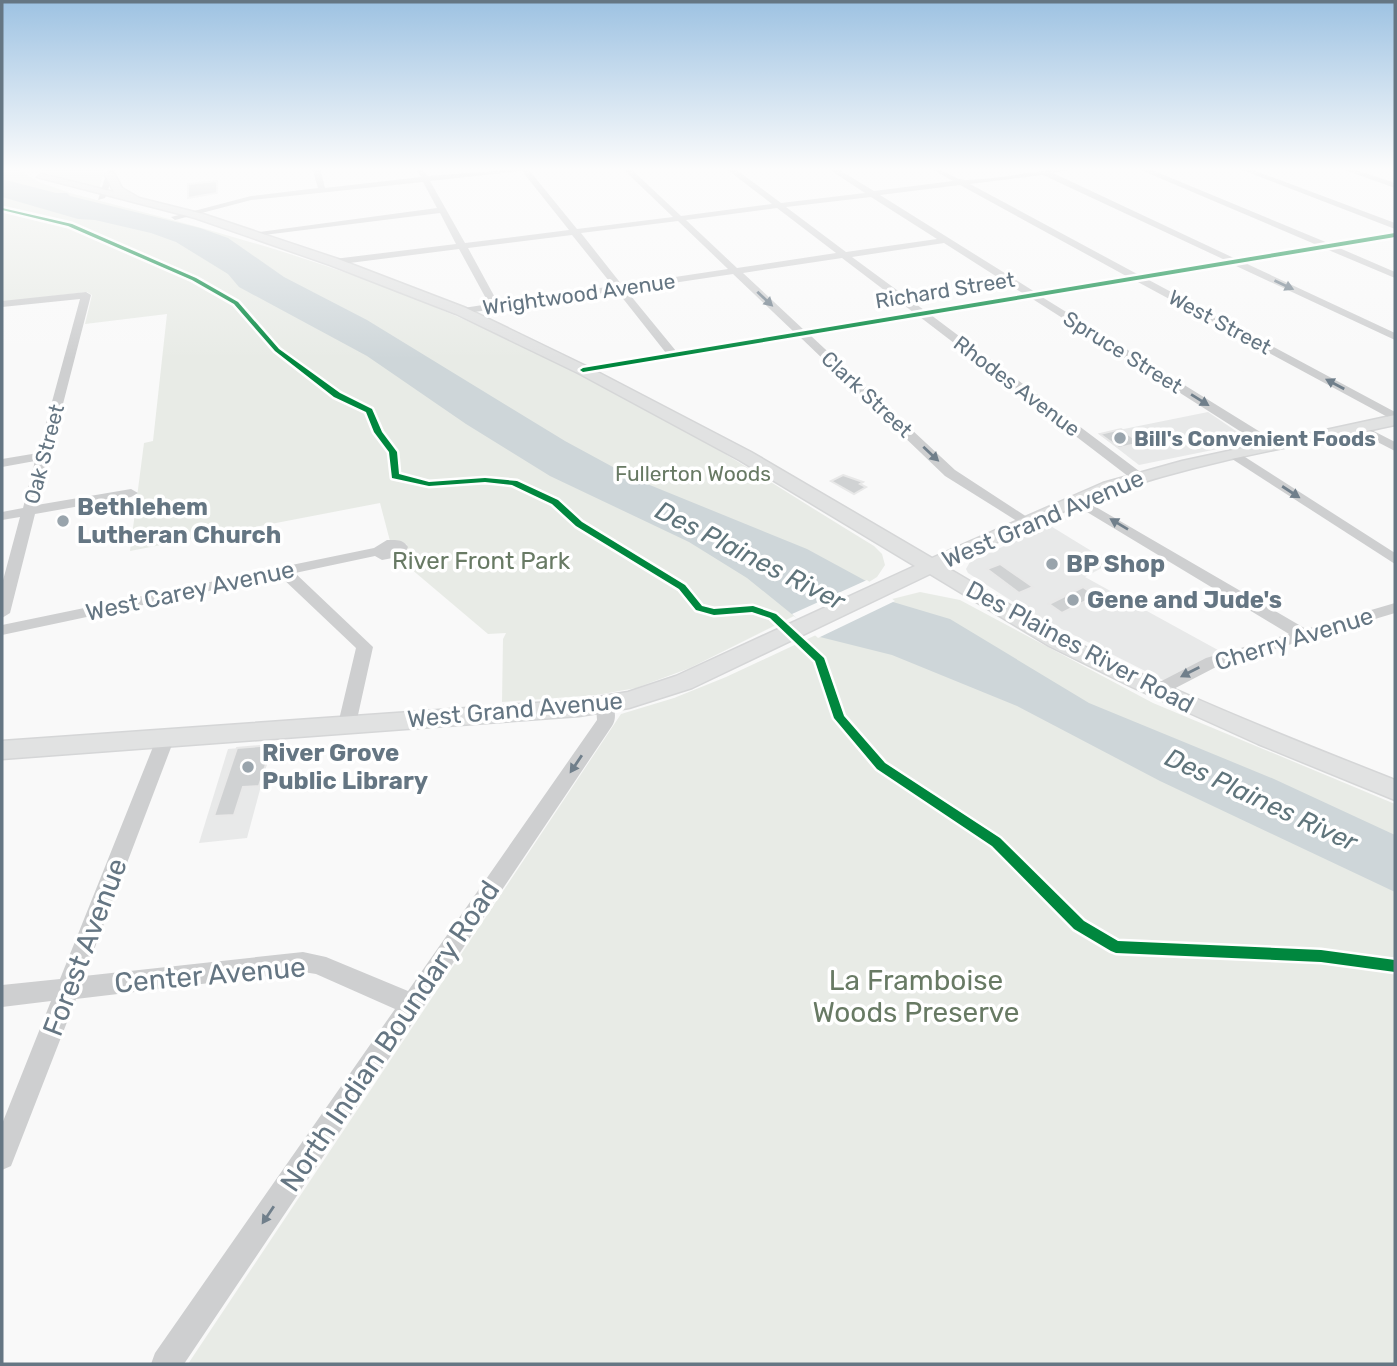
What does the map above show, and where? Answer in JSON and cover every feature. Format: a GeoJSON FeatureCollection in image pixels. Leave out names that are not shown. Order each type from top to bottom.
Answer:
{"type":"FeatureCollection","features":[{"type":"Feature","properties":{"kind":"main road","name":"Des Plaines River Road"},"geometry":{"type":"LineString","coordinates":[[241,232],[247,233]]}},
{"type":"Feature","properties":{"kind":"main road","name":"Des Plaines River Road"},"geometry":{"type":"LineString","coordinates":[[243,232],[334,262],[461,311],[583,370],[745,456],[1057,641],[1156,691],[1256,735],[1395,790]]}},
{"type":"Feature","properties":{"kind":"main road","name":"West Grand Avenue"},"geometry":{"type":"LineString","coordinates":[[2,750],[605,705],[655,693],[684,682],[1025,522],[1138,477],[1395,419]]}},
{"type":"Feature","properties":{"kind":"street"},"geometry":{"type":"LineString","coordinates":[[247,233],[258,232]]}},
{"type":"Feature","properties":{"kind":"street"},"geometry":{"type":"LineString","coordinates":[[455,232],[495,306]]}},
{"type":"Feature","properties":{"kind":"street"},"geometry":{"type":"LineString","coordinates":[[334,262],[575,232],[673,355]]}},
{"type":"Feature","properties":{"kind":"street","name":"Clark Street"},"geometry":{"type":"LineString","coordinates":[[695,232],[950,473],[1025,522]]}},
{"type":"Feature","properties":{"kind":"street","name":"Rhodes Avenue"},"geometry":{"type":"LineString","coordinates":[[814,232],[1138,477]]}},
{"type":"Feature","properties":{"kind":"street","name":"Spruce Street"},"geometry":{"type":"LineString","coordinates":[[934,232],[1273,446]]}},
{"type":"Feature","properties":{"kind":"street","name":"West Street"},"geometry":{"type":"LineString","coordinates":[[1053,232],[1395,419]]}},
{"type":"Feature","properties":{"kind":"street"},"geometry":{"type":"LineString","coordinates":[[1172,232],[1395,337]]}},
{"type":"Feature","properties":{"kind":"street"},"geometry":{"type":"LineString","coordinates":[[1292,232],[1395,275]]}},
{"type":"Feature","properties":{"kind":"street","name":"Richard Street"},"geometry":{"type":"LineString","coordinates":[[583,370],[1395,236]]}},
{"type":"Feature","properties":{"kind":"street","name":"Wrightwood Avenue"},"geometry":{"type":"LineString","coordinates":[[461,311],[947,240]]}},
{"type":"Feature","properties":{"kind":"street","name":"Oak Street"},"geometry":{"type":"LineString","coordinates":[[2,304],[84,295],[2,613]]}},
{"type":"Feature","properties":{"kind":"street"},"geometry":{"type":"LineString","coordinates":[[1360,428],[1395,447]]}},
{"type":"Feature","properties":{"kind":"street"},"geometry":{"type":"LineString","coordinates":[[1234,454],[1395,560]]}},
{"type":"Feature","properties":{"kind":"street"},"geometry":{"type":"LineString","coordinates":[[2,463],[43,456]]}},
{"type":"Feature","properties":{"kind":"street"},"geometry":{"type":"LineString","coordinates":[[2,516],[131,493]]}},
{"type":"Feature","properties":{"kind":"street"},"geometry":{"type":"LineString","coordinates":[[1077,500],[1304,635]]}},
{"type":"Feature","properties":{"kind":"street","name":"West Carey Avenue"},"geometry":{"type":"LineString","coordinates":[[2,630],[379,551]]}},
{"type":"Feature","properties":{"kind":"street"},"geometry":{"type":"LineString","coordinates":[[283,571],[365,647],[347,724]]}},
{"type":"Feature","properties":{"kind":"street","name":"Cherry Avenue"},"geometry":{"type":"LineString","coordinates":[[1156,691],[1212,662],[1395,608]]}},
{"type":"Feature","properties":{"kind":"street","name":"North Indian Boundary Road"},"geometry":{"type":"LineString","coordinates":[[166,1364],[606,720],[605,705]]}},
{"type":"Feature","properties":{"kind":"street","name":"Forest Avenue"},"geometry":{"type":"LineString","coordinates":[[2,1157],[166,737]]}},
{"type":"Feature","properties":{"kind":"street","name":"Center Avenue"},"geometry":{"type":"LineString","coordinates":[[2,996],[303,962],[318,964],[411,1004]]}},
{"type":"Feature","properties":{"kind":"shaded area"},"geometry":{"type":"Polygon","coordinates":[[[1208,412],[1252,442],[1139,465],[1099,434],[1208,412]]]}},
{"type":"Feature","properties":{"kind":"shaded area"},"geometry":{"type":"Polygon","coordinates":[[[1049,525],[1111,563],[1085,577],[1227,655],[1165,681],[1032,614],[968,573],[966,569],[970,562],[1049,525]]]}},
{"type":"Feature","properties":{"kind":"shaded area"},"geometry":{"type":"Polygon","coordinates":[[[272,745],[247,838],[199,843],[228,749],[272,745]]]}},
{"type":"Feature","properties":{"kind":"green space"},"geometry":{"type":"Polygon","coordinates":[[[2,232],[213,232],[293,255],[423,302],[497,334],[606,387],[712,446],[874,546],[882,554],[885,565],[877,577],[869,582],[793,614],[794,616],[690,668],[636,688],[597,695],[502,702],[503,639],[506,633],[488,634],[397,557],[405,553],[407,545],[400,541],[390,541],[380,503],[130,551],[144,443],[153,441],[167,314],[85,324],[92,295],[87,292],[2,302],[2,232]]]}},
{"type":"Feature","properties":{"kind":"green space","name":"La Framboise Woods Preserve"},"geometry":{"type":"Polygon","coordinates":[[[920,592],[960,600],[1153,703],[1395,804],[1395,1364],[188,1364],[621,714],[674,698],[726,677],[816,635],[819,637],[894,601],[892,599],[920,592]]]}},
{"type":"Feature","properties":{"kind":"water","name":"Des Plaines River"},"geometry":{"type":"Polygon","coordinates":[[[146,232],[210,232],[228,238],[284,277],[367,320],[565,441],[635,479],[807,549],[866,581],[893,602],[950,619],[1089,703],[1274,779],[1395,835],[1395,892],[1160,781],[1017,706],[892,655],[820,637],[747,578],[689,542],[550,476],[466,424],[367,356],[239,287],[228,274],[176,242],[146,232]]]}},
{"type":"Feature","properties":{"kind":"pier"},"geometry":{"type":"Polygon","coordinates":[[[867,580],[895,601],[818,638],[792,614],[867,580]]]}},
{"type":"Feature","properties":{"kind":"building","name":"Bill's Convenient Foods"},"geometry":{"type":"Polygon","coordinates":[[[1121,429],[1140,443],[1119,448],[1100,434],[1121,429]]]}},
{"type":"Feature","properties":{"kind":"building"},"geometry":{"type":"Polygon","coordinates":[[[843,475],[863,482],[860,484],[866,487],[854,494],[831,481],[843,475]]]}},
{"type":"Feature","properties":{"kind":"building"},"geometry":{"type":"Polygon","coordinates":[[[1000,564],[1033,587],[1019,593],[987,569],[1000,564]]]}},
{"type":"Feature","properties":{"kind":"building","name":"Gene and Jude's"},"geometry":{"type":"Polygon","coordinates":[[[1083,587],[1096,596],[1062,613],[1049,604],[1083,587]]]}},
{"type":"Feature","properties":{"kind":"building","name":"River Grove Public Library"},"geometry":{"type":"Polygon","coordinates":[[[272,745],[259,786],[243,787],[234,815],[214,816],[237,748],[272,745]]]}},
{"type":"Feature","properties":{"kind":"cycle path"},"geometry":{"type":"LineString","coordinates":[[85,232],[194,279],[236,303],[277,350],[337,395],[369,411],[378,432],[393,452],[395,476],[429,484],[485,480],[514,483],[555,502],[579,524],[682,587],[699,608],[714,612],[753,609],[773,616],[820,660],[839,718],[881,766],[996,842],[1079,925],[1116,947],[1321,956],[1395,966]]}},
{"type":"Feature","properties":{"kind":"cycle path"},"geometry":{"type":"LineString","coordinates":[[583,370],[1395,235]]}},
{"type":"Feature","properties":{"kind":"place","name":"Bill's Convenient Foods"},"geometry":{"type":"Point","coordinates":[1120,438]}},
{"type":"Feature","properties":{"kind":"place","name":"Bethlehem Lutheran Church"},"geometry":{"type":"Point","coordinates":[63,521]}},
{"type":"Feature","properties":{"kind":"place","name":"BP Shop"},"geometry":{"type":"Point","coordinates":[1052,564]}},
{"type":"Feature","properties":{"kind":"place","name":"Gene and Jude's"},"geometry":{"type":"Point","coordinates":[1073,600]}},
{"type":"Feature","properties":{"kind":"place","name":"River Grove Public Library"},"geometry":{"type":"Point","coordinates":[248,767]}},
{"type":"Feature","properties":{"kind":"park label","name":"Fullerton Woods"},"geometry":{"type":"Point","coordinates":[693,473]}},
{"type":"Feature","properties":{"kind":"park label","name":"River Front Park"},"geometry":{"type":"Point","coordinates":[481,561]}}]}
